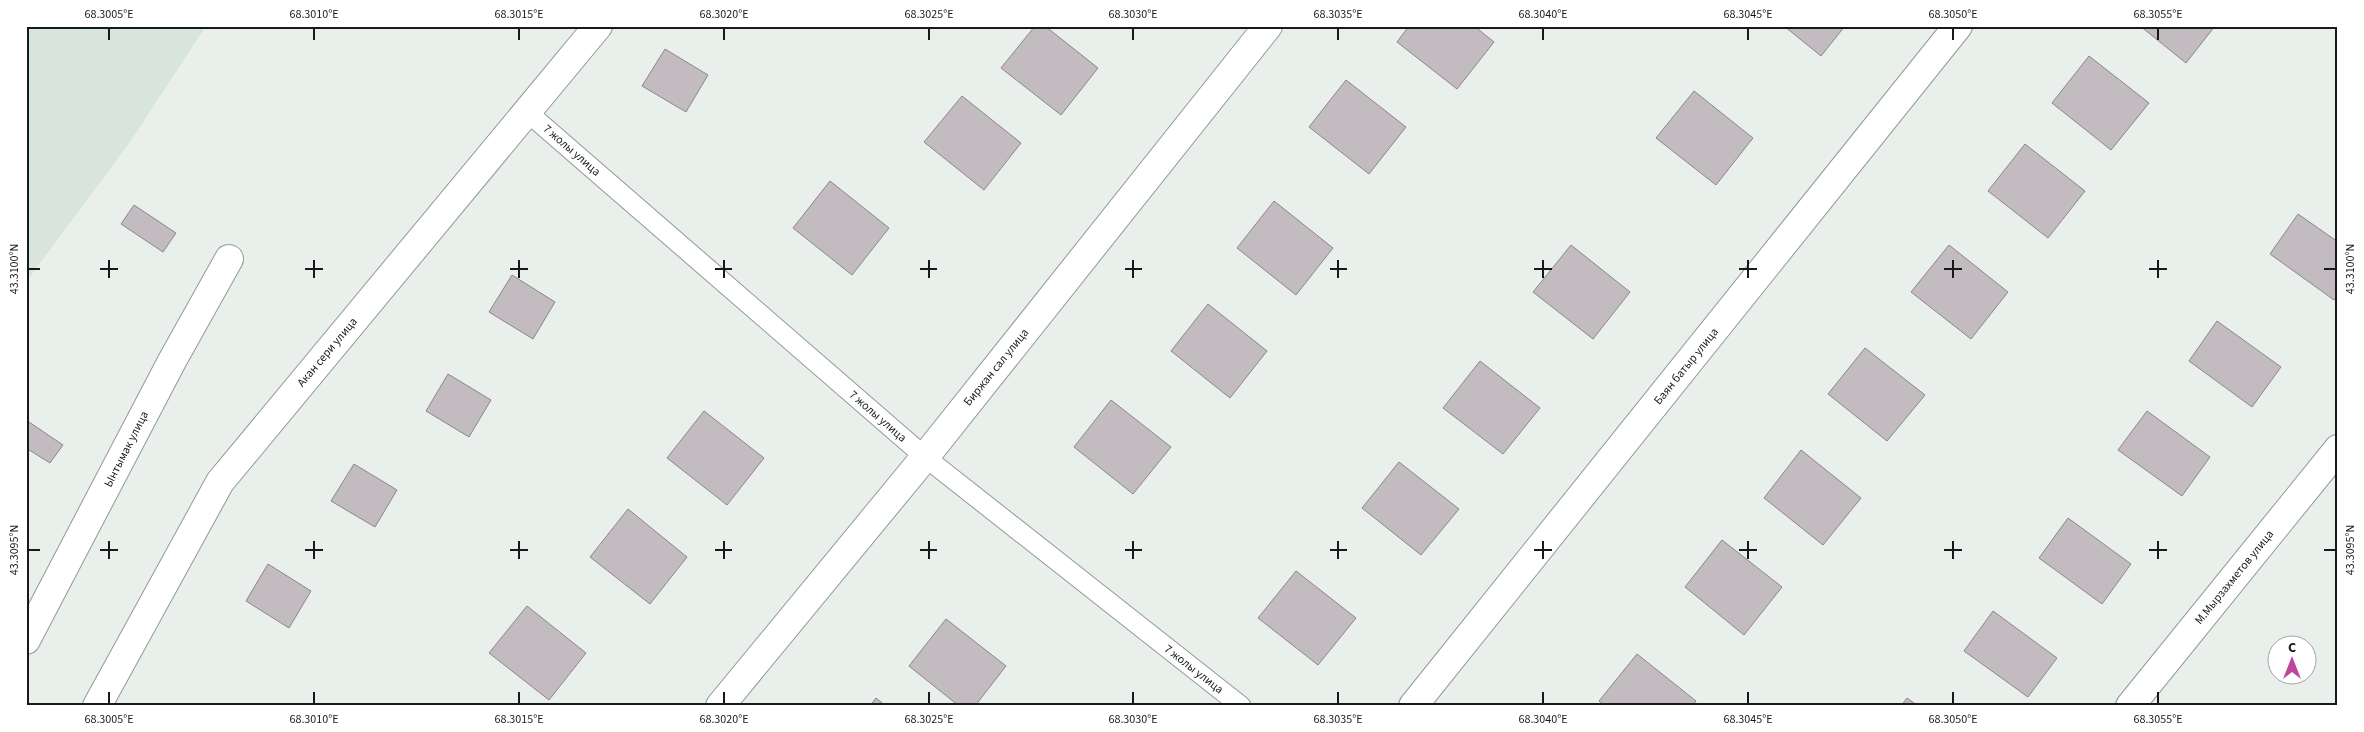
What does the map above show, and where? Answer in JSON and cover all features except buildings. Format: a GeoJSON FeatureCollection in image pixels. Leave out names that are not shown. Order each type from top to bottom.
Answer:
{"type":"FeatureCollection","features":[{"type":"Feature","properties":{"kind":"street","name":"Акан сери улица"},"geometry":{"type":"LineString","coordinates":[[98,706],[220,482],[598,26]]}},
{"type":"Feature","properties":{"kind":"street","name":"Биржан сал улица"},"geometry":{"type":"LineString","coordinates":[[720,706],[925,457],[1268,26]]}},
{"type":"Feature","properties":{"kind":"street","name":"Баян батыр улица"},"geometry":{"type":"LineString","coordinates":[[1413,706],[1958,26]]}},
{"type":"Feature","properties":{"kind":"street","name":"Ынтымак улица"},"geometry":{"type":"LineString","coordinates":[[26,640],[172,361],[229,259]]}},
{"type":"Feature","properties":{"kind":"street","name":"М.Мырзахметов улица"},"geometry":{"type":"LineString","coordinates":[[2130,706],[2338,449]]}},
{"type":"Feature","properties":{"kind":"lane","name":"7 жолы улица"},"geometry":{"type":"LineString","coordinates":[[526,111],[925,457],[1241,706]]}},
{"type":"Feature","properties":{"kind":"shaded area"},"geometry":{"type":"Polygon","coordinates":[[[26,26],[206,26],[130,142],[26,282],[26,26]]]}}]}
